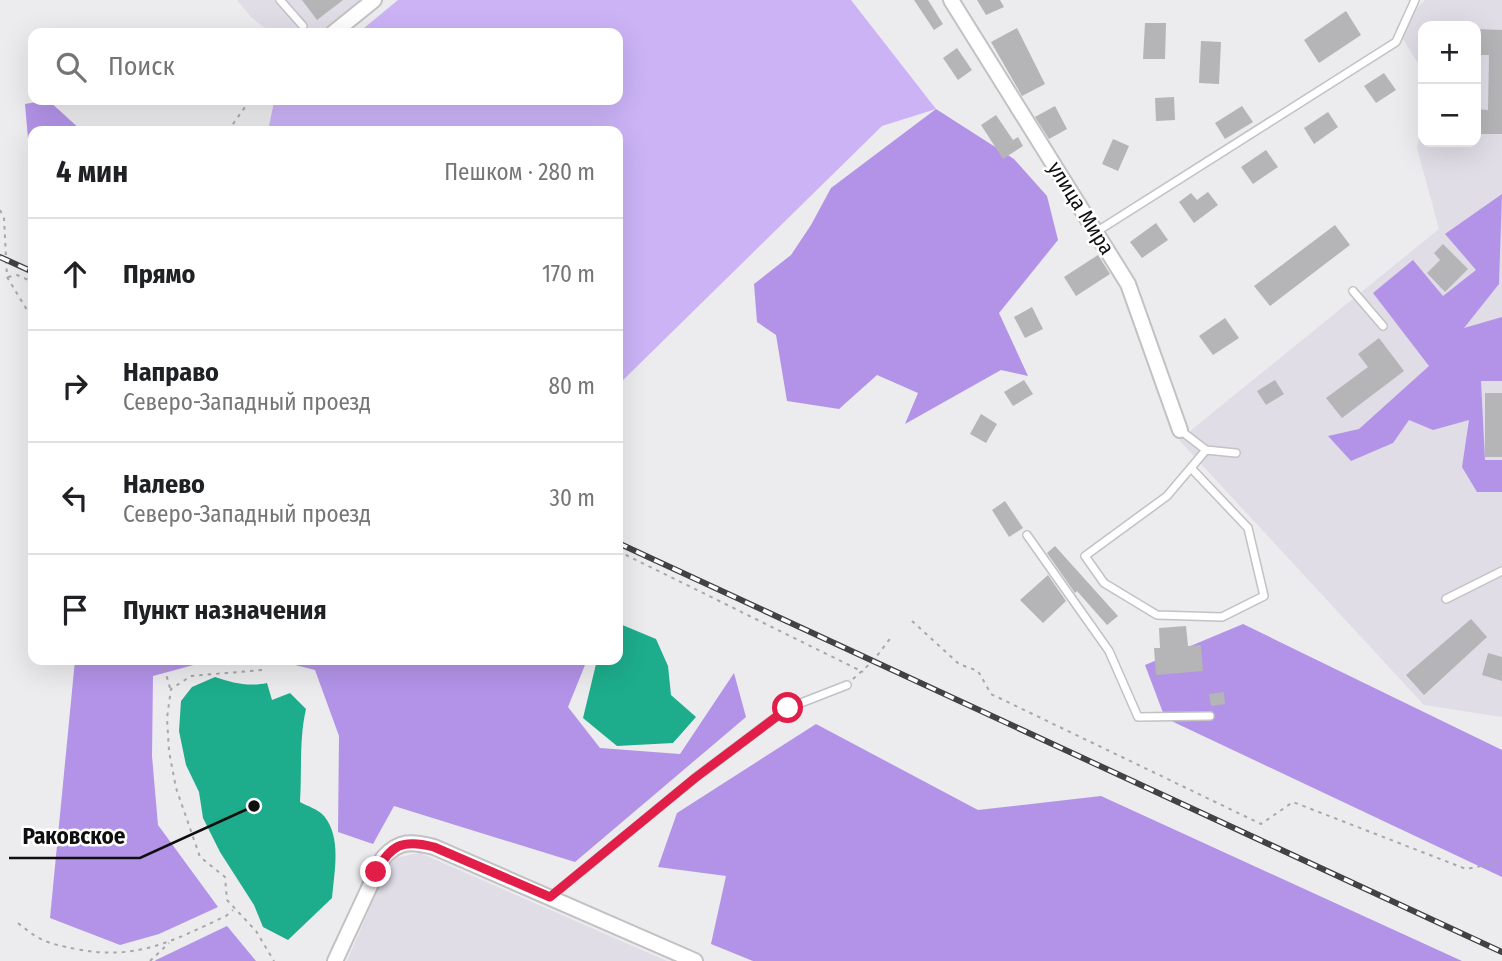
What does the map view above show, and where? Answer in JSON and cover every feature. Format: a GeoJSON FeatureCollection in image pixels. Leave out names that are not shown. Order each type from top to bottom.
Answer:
{"type":"FeatureCollection","features":[{"type":"Feature","properties":{"kind":"street"},"geometry":{"type":"LineString","coordinates":[[339,28],[374,0]]}},
{"type":"Feature","properties":{"kind":"street","name":"улица Мира"},"geometry":{"type":"LineString","coordinates":[[951,0],[1128,284],[1180,430]]}},
{"type":"Feature","properties":{"kind":"street"},"geometry":{"type":"LineString","coordinates":[[335,961],[383,858],[392,849],[410,843],[434,847],[695,961]]}},
{"type":"Feature","properties":{"kind":"lane"},"geometry":{"type":"LineString","coordinates":[[280,0],[303,26]]}},
{"type":"Feature","properties":{"kind":"lane"},"geometry":{"type":"LineString","coordinates":[[1096,232],[1395,42],[1415,0]]}},
{"type":"Feature","properties":{"kind":"lane"},"geometry":{"type":"LineString","coordinates":[[1353,291],[1383,326]]}},
{"type":"Feature","properties":{"kind":"lane"},"geometry":{"type":"LineString","coordinates":[[1180,430],[1206,450],[1236,453]]}},
{"type":"Feature","properties":{"kind":"lane"},"geometry":{"type":"LineString","coordinates":[[1191,468],[1248,528],[1264,596],[1222,617],[1157,615],[1104,583],[1084,556],[1167,496],[1206,450]]}},
{"type":"Feature","properties":{"kind":"lane"},"geometry":{"type":"LineString","coordinates":[[1027,535],[1109,651],[1138,717],[1210,716]]}},
{"type":"Feature","properties":{"kind":"lane"},"geometry":{"type":"LineString","coordinates":[[1446,599],[1502,571]]}},
{"type":"Feature","properties":{"kind":"lane"},"geometry":{"type":"LineString","coordinates":[[550,897],[695,778],[788,708],[847,685]]}},
{"type":"Feature","properties":{"kind":"path"},"geometry":{"type":"LineString","coordinates":[[232,126],[246,105]]}},
{"type":"Feature","properties":{"kind":"path"},"geometry":{"type":"LineString","coordinates":[[0,209],[4,218],[8,277],[28,311]]}},
{"type":"Feature","properties":{"kind":"path"},"geometry":{"type":"LineString","coordinates":[[8,277],[17,275],[28,280]]}},
{"type":"Feature","properties":{"kind":"path"},"geometry":{"type":"LineString","coordinates":[[623,553],[863,672]]}},
{"type":"Feature","properties":{"kind":"path"},"geometry":{"type":"LineString","coordinates":[[912,621],[958,663],[978,671],[991,694],[1261,824],[1293,802],[1466,869],[1502,862]]}},
{"type":"Feature","properties":{"kind":"path"},"geometry":{"type":"LineString","coordinates":[[847,685],[863,672],[892,636]]}},
{"type":"Feature","properties":{"kind":"path"},"geometry":{"type":"LineString","coordinates":[[163,665],[170,689],[168,740],[176,788],[200,857],[225,877],[228,900],[256,932],[275,961]]}},
{"type":"Feature","properties":{"kind":"path"},"geometry":{"type":"LineString","coordinates":[[170,689],[191,676],[261,670]]}},
{"type":"Feature","properties":{"kind":"path"},"geometry":{"type":"LineString","coordinates":[[18,923],[41,941],[91,953],[122,956],[152,950],[226,916],[235,909]]}},
{"type":"Feature","properties":{"kind":"path"},"geometry":{"type":"LineString","coordinates":[[149,961],[171,941]]}},
{"type":"Feature","properties":{"kind":"shaded area"},"geometry":{"type":"Polygon","coordinates":[[[237,0],[361,0],[326,28],[265,28],[237,0]]]}},
{"type":"Feature","properties":{"kind":"shaded area"},"geometry":{"type":"Polygon","coordinates":[[[398,0],[851,0],[936,109],[882,126],[623,380],[623,126],[269,126],[273,105],[623,105],[623,28],[364,28],[398,0]]]}},
{"type":"Feature","properties":{"kind":"shaded area"},"geometry":{"type":"Polygon","coordinates":[[[1425,0],[1502,0],[1502,717],[1424,705],[1179,440],[1439,229],[1417,148],[1418,143],[1418,147],[1481,147],[1481,21],[1418,21],[1418,63],[1396,28],[1425,0]]]}},
{"type":"Feature","properties":{"kind":"shaded area"},"geometry":{"type":"Polygon","coordinates":[[[25,104],[53,105],[77,126],[28,126],[28,138],[25,104]]]}},
{"type":"Feature","properties":{"kind":"shaded area"},"geometry":{"type":"Polygon","coordinates":[[[936,109],[1014,159],[1047,196],[1058,240],[999,313],[1028,376],[1001,370],[905,424],[918,393],[877,375],[839,409],[787,401],[776,335],[757,322],[754,284],[791,255],[831,188],[936,109]]]}},
{"type":"Feature","properties":{"kind":"shaded area"},"geometry":{"type":"Polygon","coordinates":[[[1502,194],[1499,284],[1464,328],[1502,317],[1502,381],[1481,381],[1485,460],[1502,460],[1502,492],[1477,492],[1462,467],[1469,420],[1433,430],[1409,420],[1393,443],[1351,461],[1328,436],[1359,429],[1429,366],[1373,293],[1413,260],[1443,296],[1476,270],[1445,234],[1502,194]]]}},
{"type":"Feature","properties":{"kind":"shaded area"},"geometry":{"type":"Polygon","coordinates":[[[1243,624],[1502,750],[1502,877],[1165,718],[1145,665],[1243,624]]]}},
{"type":"Feature","properties":{"kind":"shaded area"},"geometry":{"type":"Polygon","coordinates":[[[623,625],[656,639],[668,666],[671,695],[696,717],[673,743],[617,746],[583,718],[596,665],[623,665],[623,625]]]}},
{"type":"Feature","properties":{"kind":"shaded area"},"geometry":{"type":"Polygon","coordinates":[[[75,665],[194,665],[153,676],[152,756],[158,825],[218,907],[159,934],[120,945],[50,918],[75,665]]]}},
{"type":"Feature","properties":{"kind":"shaded area"},"geometry":{"type":"Polygon","coordinates":[[[295,665],[585,665],[568,707],[600,748],[680,754],[734,673],[746,717],[575,862],[394,806],[373,844],[338,832],[339,736],[315,670],[295,665]]]}},
{"type":"Feature","properties":{"kind":"shaded area"},"geometry":{"type":"Polygon","coordinates":[[[215,677],[241,684],[267,683],[272,700],[290,693],[306,709],[300,802],[322,814],[330,825],[335,845],[335,866],[332,898],[288,940],[263,927],[254,905],[220,852],[203,818],[199,792],[186,765],[179,731],[181,701],[192,687],[215,677]]]}},
{"type":"Feature","properties":{"kind":"shaded area"},"geometry":{"type":"Polygon","coordinates":[[[816,724],[978,810],[1101,796],[1462,961],[753,961],[711,944],[726,876],[658,867],[677,813],[816,724]]]}},
{"type":"Feature","properties":{"kind":"shaded area"},"geometry":{"type":"Polygon","coordinates":[[[420,853],[667,961],[347,961],[391,859],[420,853]]]}},
{"type":"Feature","properties":{"kind":"shaded area"},"geometry":{"type":"Polygon","coordinates":[[[227,926],[256,961],[155,961],[156,960],[227,926]]]}},
{"type":"Feature","properties":{"kind":"building"},"geometry":{"type":"Polygon","coordinates":[[[302,0],[343,0],[317,20],[302,0]]]}},
{"type":"Feature","properties":{"kind":"building"},"geometry":{"type":"Polygon","coordinates":[[[914,0],[928,0],[943,24],[934,30],[914,0]]]}},
{"type":"Feature","properties":{"kind":"building"},"geometry":{"type":"Polygon","coordinates":[[[977,0],[1000,0],[1004,7],[986,15],[977,0]]]}},
{"type":"Feature","properties":{"kind":"building"},"geometry":{"type":"Polygon","coordinates":[[[1346,11],[1361,35],[1319,63],[1304,40],[1346,11]]]}},
{"type":"Feature","properties":{"kind":"building"},"geometry":{"type":"Polygon","coordinates":[[[1145,23],[1166,23],[1165,59],[1143,59],[1145,23]]]}},
{"type":"Feature","properties":{"kind":"building"},"geometry":{"type":"Polygon","coordinates":[[[1017,28],[1045,84],[1022,96],[991,42],[1017,28]]]}},
{"type":"Feature","properties":{"kind":"building"},"geometry":{"type":"Polygon","coordinates":[[[1481,29],[1502,30],[1502,134],[1481,134],[1481,109],[1488,110],[1489,55],[1481,55],[1481,29]]]}},
{"type":"Feature","properties":{"kind":"building"},"geometry":{"type":"Polygon","coordinates":[[[1201,41],[1221,42],[1219,84],[1199,83],[1201,41]]]}},
{"type":"Feature","properties":{"kind":"building"},"geometry":{"type":"Polygon","coordinates":[[[957,48],[972,70],[958,80],[943,58],[957,48]]]}},
{"type":"Feature","properties":{"kind":"building"},"geometry":{"type":"Polygon","coordinates":[[[1384,73],[1396,90],[1376,103],[1364,86],[1384,73]]]}},
{"type":"Feature","properties":{"kind":"building"},"geometry":{"type":"Polygon","coordinates":[[[1174,97],[1175,120],[1156,121],[1155,98],[1174,97]]]}},
{"type":"Feature","properties":{"kind":"building"},"geometry":{"type":"Polygon","coordinates":[[[1055,106],[1067,129],[1049,139],[1035,117],[1055,106]]]}},
{"type":"Feature","properties":{"kind":"building"},"geometry":{"type":"Polygon","coordinates":[[[1242,106],[1253,122],[1225,139],[1215,123],[1242,106]]]}},
{"type":"Feature","properties":{"kind":"building"},"geometry":{"type":"Polygon","coordinates":[[[1328,112],[1338,127],[1314,144],[1304,128],[1328,112]]]}},
{"type":"Feature","properties":{"kind":"building"},"geometry":{"type":"Polygon","coordinates":[[[996,115],[1013,140],[1018,137],[1023,146],[1003,159],[981,125],[996,115]]]}},
{"type":"Feature","properties":{"kind":"building"},"geometry":{"type":"Polygon","coordinates":[[[1113,139],[1129,146],[1118,171],[1102,164],[1113,139]]]}},
{"type":"Feature","properties":{"kind":"building"},"geometry":{"type":"Polygon","coordinates":[[[1266,150],[1278,167],[1253,184],[1241,167],[1266,150]]]}},
{"type":"Feature","properties":{"kind":"building"},"geometry":{"type":"Polygon","coordinates":[[[1208,192],[1218,205],[1194,223],[1179,202],[1191,193],[1197,200],[1208,192]]]}},
{"type":"Feature","properties":{"kind":"building"},"geometry":{"type":"Polygon","coordinates":[[[1156,223],[1168,240],[1142,258],[1130,242],[1156,223]]]}},
{"type":"Feature","properties":{"kind":"building"},"geometry":{"type":"Polygon","coordinates":[[[1335,225],[1350,245],[1270,306],[1254,286],[1335,225]]]}},
{"type":"Feature","properties":{"kind":"building"},"geometry":{"type":"Polygon","coordinates":[[[1443,244],[1468,269],[1445,292],[1427,273],[1440,260],[1434,253],[1443,244]]]}},
{"type":"Feature","properties":{"kind":"building"},"geometry":{"type":"Polygon","coordinates":[[[1098,255],[1110,274],[1076,296],[1064,277],[1098,255]]]}},
{"type":"Feature","properties":{"kind":"building"},"geometry":{"type":"Polygon","coordinates":[[[1032,307],[1043,329],[1025,338],[1014,317],[1032,307]]]}},
{"type":"Feature","properties":{"kind":"building"},"geometry":{"type":"Polygon","coordinates":[[[1225,318],[1239,338],[1213,355],[1199,336],[1225,318]]]}},
{"type":"Feature","properties":{"kind":"building"},"geometry":{"type":"Polygon","coordinates":[[[1379,338],[1404,371],[1342,418],[1326,398],[1368,367],[1358,354],[1379,338]]]}},
{"type":"Feature","properties":{"kind":"building"},"geometry":{"type":"Polygon","coordinates":[[[1024,380],[1033,394],[1013,406],[1004,392],[1024,380]]]}},
{"type":"Feature","properties":{"kind":"building"},"geometry":{"type":"Polygon","coordinates":[[[1275,380],[1284,394],[1266,405],[1257,391],[1275,380]]]}},
{"type":"Feature","properties":{"kind":"building"},"geometry":{"type":"Polygon","coordinates":[[[1485,393],[1502,393],[1502,457],[1485,457],[1485,393]]]}},
{"type":"Feature","properties":{"kind":"building"},"geometry":{"type":"Polygon","coordinates":[[[981,414],[997,424],[986,443],[970,434],[981,414]]]}},
{"type":"Feature","properties":{"kind":"building"},"geometry":{"type":"Polygon","coordinates":[[[1005,501],[1023,528],[1009,537],[992,510],[1005,501]]]}},
{"type":"Feature","properties":{"kind":"building"},"geometry":{"type":"Polygon","coordinates":[[[1055,546],[1118,616],[1107,625],[1077,591],[1075,593],[1047,553],[1055,546]]]}},
{"type":"Feature","properties":{"kind":"building"},"geometry":{"type":"Polygon","coordinates":[[[1048,575],[1066,601],[1043,623],[1020,600],[1048,575]]]}},
{"type":"Feature","properties":{"kind":"building"},"geometry":{"type":"Polygon","coordinates":[[[1471,619],[1487,637],[1424,695],[1406,675],[1471,619]]]}},
{"type":"Feature","properties":{"kind":"building"},"geometry":{"type":"Polygon","coordinates":[[[1186,626],[1188,646],[1201,645],[1203,671],[1156,675],[1154,648],[1160,648],[1159,628],[1186,626]]]}},
{"type":"Feature","properties":{"kind":"building"},"geometry":{"type":"Polygon","coordinates":[[[1488,653],[1502,657],[1502,681],[1482,675],[1488,653]]]}},
{"type":"Feature","properties":{"kind":"building"},"geometry":{"type":"Polygon","coordinates":[[[1224,692],[1225,704],[1211,706],[1209,694],[1224,692]]]}},
{"type":"Feature","properties":{"kind":"railway"},"geometry":{"type":"LineString","coordinates":[[0,257],[28,270]]}},
{"type":"Feature","properties":{"kind":"railway"},"geometry":{"type":"LineString","coordinates":[[623,545],[1502,952]]}},
{"type":"Feature","properties":{"kind":"place","name":"Раковское"},"geometry":{"type":"Point","coordinates":[254,806]}},
{"type":"Feature","properties":{"kind":"route"},"geometry":{"type":"LineString","coordinates":[[376,872],[383,858],[392,849],[410,843],[421,844],[434,847],[550,897],[695,778],[788,708]]}}]}
